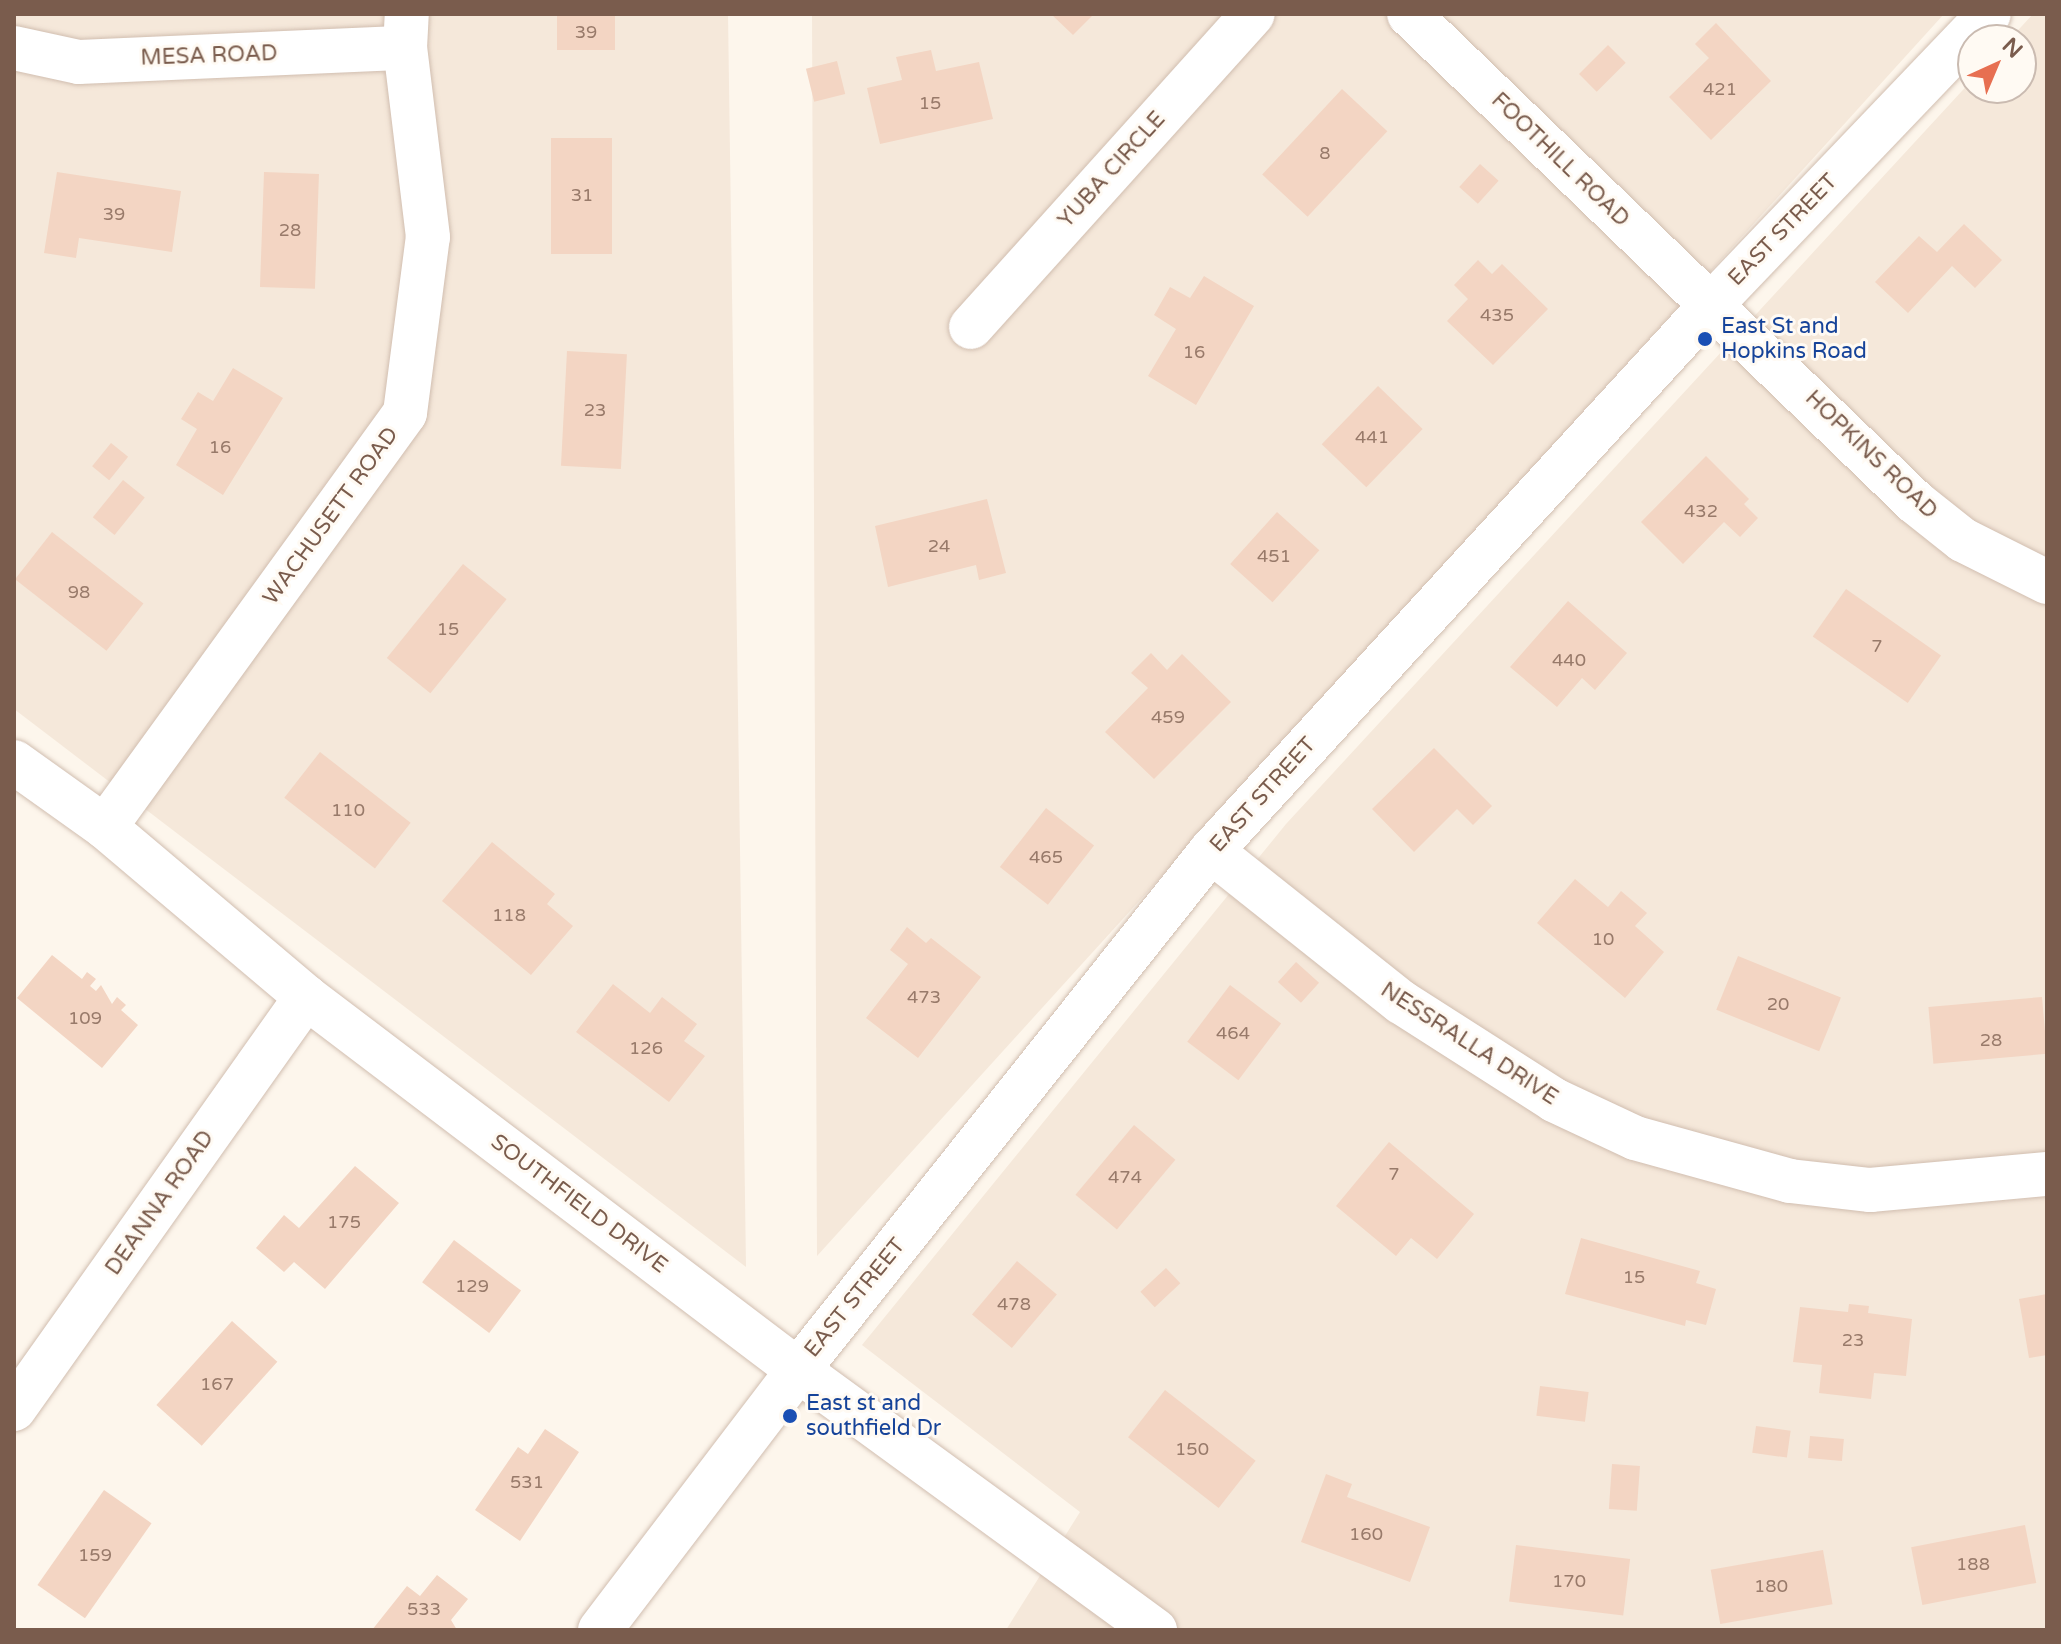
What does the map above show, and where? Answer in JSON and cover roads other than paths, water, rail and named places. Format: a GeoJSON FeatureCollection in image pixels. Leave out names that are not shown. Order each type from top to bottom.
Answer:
{"type":"FeatureCollection","features":[{"type":"Feature","properties":{"kind":"street","name":"YUBA CIRCLE"},"geometry":{"type":"LineString","coordinates":[[971,327],[1253,14]]}},
{"type":"Feature","properties":{"kind":"street","name":"FOOTHILL ROAD"},"geometry":{"type":"LineString","coordinates":[[1409,14],[1711,305]]}},
{"type":"Feature","properties":{"kind":"street","name":"EAST STREET"},"geometry":{"type":"LineString","coordinates":[[600,1630],[798,1370],[1211,851],[1711,305],[1989,14]]}},
{"type":"Feature","properties":{"kind":"street","name":"MESA ROAD"},"geometry":{"type":"LineString","coordinates":[[14,48],[79,62],[406,31]]}},
{"type":"Feature","properties":{"kind":"street","name":"WACHUSETT ROAD"},"geometry":{"type":"LineString","coordinates":[[105,827],[405,413],[428,237],[406,31]]}},
{"type":"Feature","properties":{"kind":"street","name":"HOPKINS ROAD"},"geometry":{"type":"LineString","coordinates":[[1711,305],[1915,502],[1963,540],[2047,582]]}},
{"type":"Feature","properties":{"kind":"street","name":"SOUTHFIELD DRIVE"},"geometry":{"type":"LineString","coordinates":[[14,762],[105,827],[306,997],[798,1370],[1155,1630]]}},
{"type":"Feature","properties":{"kind":"street","name":"NESSRALLA DRIVE"},"geometry":{"type":"LineString","coordinates":[[1211,851],[1336,954],[1438,1028],[1554,1100],[1635,1138],[1790,1181],[1870,1190],[2047,1174]]}},
{"type":"Feature","properties":{"kind":"street","name":"DEANNA ROAD"},"geometry":{"type":"LineString","coordinates":[[14,1409],[306,997]]}},
{"type":"Feature","properties":{"kind":"place","name":"East St and Hopkins Road"},"geometry":{"type":"Point","coordinates":[1705,339]}},
{"type":"Feature","properties":{"kind":"place","name":"East st and southfield Dr"},"geometry":{"type":"Point","coordinates":[790,1416]}}]}
